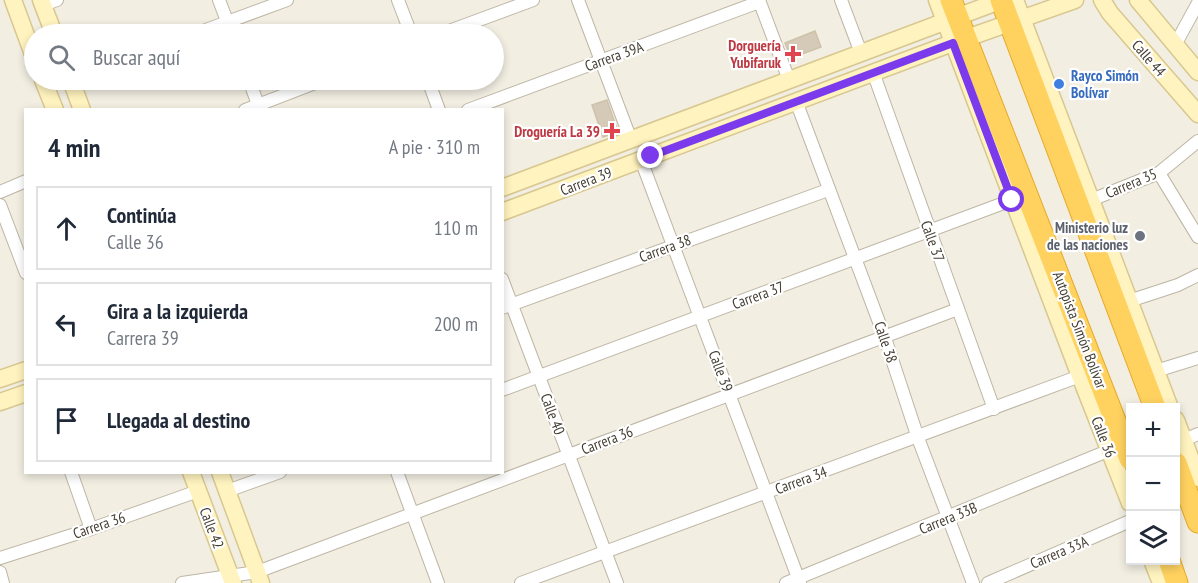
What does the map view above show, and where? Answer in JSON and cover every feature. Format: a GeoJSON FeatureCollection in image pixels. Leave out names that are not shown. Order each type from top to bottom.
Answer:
{"type":"FeatureCollection","features":[{"type":"Feature","properties":{"kind":"highway"},"geometry":{"type":"LineString","coordinates":[[1002,0],[1016,21],[1153,403]]}},
{"type":"Feature","properties":{"kind":"highway","name":"Autopista Simón Bolívar"},"geometry":{"type":"LineString","coordinates":[[951,12],[959,41],[994,130],[1130,457]]}},
{"type":"Feature","properties":{"kind":"highway"},"geometry":{"type":"LineString","coordinates":[[1180,474],[1198,522]]}},
{"type":"Feature","properties":{"kind":"highway"},"geometry":{"type":"LineString","coordinates":[[1170,565],[1177,583]]}},
{"type":"Feature","properties":{"kind":"main road"},"geometry":{"type":"LineString","coordinates":[[13,0],[24,30]]}},
{"type":"Feature","properties":{"kind":"main road"},"geometry":{"type":"LineString","coordinates":[[937,0],[951,12]]}},
{"type":"Feature","properties":{"kind":"main road","name":"Carrera 39"},"geometry":{"type":"LineString","coordinates":[[504,187],[861,52],[951,12],[1002,0]]}},
{"type":"Feature","properties":{"kind":"main road"},"geometry":{"type":"LineString","coordinates":[[1015,0],[1016,21],[1091,200],[1168,403]]}},
{"type":"Feature","properties":{"kind":"main road","name":"Carrera 39"},"geometry":{"type":"LineString","coordinates":[[504,211],[873,72],[1075,0]]}},
{"type":"Feature","properties":{"kind":"main road","name":"Calle 44"},"geometry":{"type":"LineString","coordinates":[[1102,0],[1110,13],[1198,114]]}},
{"type":"Feature","properties":{"kind":"main road","name":"Calle 44"},"geometry":{"type":"LineString","coordinates":[[1138,0],[1198,72]]}},
{"type":"Feature","properties":{"kind":"main road"},"geometry":{"type":"LineString","coordinates":[[47,2],[52,24]]}},
{"type":"Feature","properties":{"kind":"main road"},"geometry":{"type":"LineString","coordinates":[[47,90],[54,108]]}},
{"type":"Feature","properties":{"kind":"main road"},"geometry":{"type":"LineString","coordinates":[[75,90],[81,108]]}},
{"type":"Feature","properties":{"kind":"main road","name":"Calle 36"},"geometry":{"type":"LineString","coordinates":[[994,130],[1012,200],[1126,490]]}},
{"type":"Feature","properties":{"kind":"main road"},"geometry":{"type":"LineString","coordinates":[[0,379],[24,370]]}},
{"type":"Feature","properties":{"kind":"main road"},"geometry":{"type":"LineString","coordinates":[[0,402],[24,394]]}},
{"type":"Feature","properties":{"kind":"main road"},"geometry":{"type":"LineString","coordinates":[[1180,425],[1191,437],[1198,478]]}},
{"type":"Feature","properties":{"kind":"main road","name":"Calle 42"},"geometry":{"type":"LineString","coordinates":[[192,474],[232,580]]}},
{"type":"Feature","properties":{"kind":"main road","name":"Calle 42"},"geometry":{"type":"LineString","coordinates":[[221,474],[259,577]]}},
{"type":"Feature","properties":{"kind":"main road"},"geometry":{"type":"LineString","coordinates":[[1154,565],[1161,583]]}},
{"type":"Feature","properties":{"kind":"street"},"geometry":{"type":"LineString","coordinates":[[219,0],[228,24]]}},
{"type":"Feature","properties":{"kind":"street"},"geometry":{"type":"LineString","coordinates":[[240,24],[287,0]]}},
{"type":"Feature","properties":{"kind":"street"},"geometry":{"type":"LineString","coordinates":[[398,0],[407,24]]}},
{"type":"Feature","properties":{"kind":"street"},"geometry":{"type":"LineString","coordinates":[[468,24],[533,0]]}},
{"type":"Feature","properties":{"kind":"street"},"geometry":{"type":"LineString","coordinates":[[578,0],[631,140]]}},
{"type":"Feature","properties":{"kind":"street"},"geometry":{"type":"LineString","coordinates":[[841,0],[861,52]]}},
{"type":"Feature","properties":{"kind":"street"},"geometry":{"type":"LineString","coordinates":[[759,1],[789,80]]}},
{"type":"Feature","properties":{"kind":"street","name":"Carrera 39A"},"geometry":{"type":"LineString","coordinates":[[473,108],[759,1]]}},
{"type":"Feature","properties":{"kind":"street"},"geometry":{"type":"LineString","coordinates":[[1175,45],[1198,3]]}},
{"type":"Feature","properties":{"kind":"street","name":"Calle 37"},"geometry":{"type":"LineString","coordinates":[[873,72],[993,409]]}},
{"type":"Feature","properties":{"kind":"street"},"geometry":{"type":"LineString","coordinates":[[253,90],[259,107],[299,90]]}},
{"type":"Feature","properties":{"kind":"street"},"geometry":{"type":"LineString","coordinates":[[432,90],[438,108]]}},
{"type":"Feature","properties":{"kind":"street","name":"Calle 38"},"geometry":{"type":"LineString","coordinates":[[796,101],[885,338],[918,438],[950,517],[973,583]]}},
{"type":"Feature","properties":{"kind":"street","name":"Carrera 35"},"geometry":{"type":"LineString","coordinates":[[1091,200],[1159,172],[1198,141]]}},
{"type":"Feature","properties":{"kind":"street","name":"Calle 39"},"geometry":{"type":"LineString","coordinates":[[640,160],[800,580]]}},
{"type":"Feature","properties":{"kind":"street"},"geometry":{"type":"LineString","coordinates":[[1159,172],[1198,237]]}},
{"type":"Feature","properties":{"kind":"street"},"geometry":{"type":"LineString","coordinates":[[0,192],[24,182]]}},
{"type":"Feature","properties":{"kind":"street","name":"Carrera 38"},"geometry":{"type":"LineString","coordinates":[[507,306],[828,190]]}},
{"type":"Feature","properties":{"kind":"street","name":"Carrera 37"},"geometry":{"type":"LineString","coordinates":[[504,389],[1012,200]]}},
{"type":"Feature","properties":{"kind":"street"},"geometry":{"type":"LineString","coordinates":[[0,205],[24,268]]}},
{"type":"Feature","properties":{"kind":"street"},"geometry":{"type":"LineString","coordinates":[[1129,301],[1178,285],[1198,275]]}},
{"type":"Feature","properties":{"kind":"street","name":"Calle 40"},"geometry":{"type":"LineString","coordinates":[[504,290],[507,306],[539,376],[617,583]]}},
{"type":"Feature","properties":{"kind":"street","name":"Carrera 36"},"geometry":{"type":"LineString","coordinates":[[259,577],[412,514],[958,309]]}},
{"type":"Feature","properties":{"kind":"street"},"geometry":{"type":"LineString","coordinates":[[1155,371],[1198,357]]}},
{"type":"Feature","properties":{"kind":"street","name":"Carrera 34"},"geometry":{"type":"LineString","coordinates":[[521,583],[918,438],[1080,376]]}},
{"type":"Feature","properties":{"kind":"street","name":"Carrera 33B"},"geometry":{"type":"LineString","coordinates":[[786,583],[800,580],[1110,450]]}},
{"type":"Feature","properties":{"kind":"street"},"geometry":{"type":"LineString","coordinates":[[72,474],[91,529]]}},
{"type":"Feature","properties":{"kind":"street"},"geometry":{"type":"LineString","coordinates":[[227,491],[274,474]]}},
{"type":"Feature","properties":{"kind":"street"},"geometry":{"type":"LineString","coordinates":[[398,474],[438,583]]}},
{"type":"Feature","properties":{"kind":"street","name":"Carrera 36"},"geometry":{"type":"LineString","coordinates":[[0,558],[198,491]]}},
{"type":"Feature","properties":{"kind":"street","name":"Carrera 33A"},"geometry":{"type":"LineString","coordinates":[[988,583],[1126,523]]}},
{"type":"Feature","properties":{"kind":"street"},"geometry":{"type":"LineString","coordinates":[[0,572],[3,583]]}},
{"type":"Feature","properties":{"kind":"street"},"geometry":{"type":"LineString","coordinates":[[182,583],[259,577]]}},
{"type":"Feature","properties":{"kind":"building"},"geometry":{"type":"Polygon","coordinates":[[[815,31],[821,47],[791,58],[785,43],[815,31]]]}},
{"type":"Feature","properties":{"kind":"building"},"geometry":{"type":"Polygon","coordinates":[[[607,100],[618,132],[603,137],[592,105],[607,100]]]}},
{"type":"Feature","properties":{"kind":"place","name":"Dorguería Yubifaruk"},"geometry":{"type":"Point","coordinates":[793,54]}},
{"type":"Feature","properties":{"kind":"place","name":"Rayco Simón Bolívar"},"geometry":{"type":"Point","coordinates":[1059,84]}},
{"type":"Feature","properties":{"kind":"place","name":"Droguería La 39"},"geometry":{"type":"Point","coordinates":[612,131]}},
{"type":"Feature","properties":{"kind":"place","name":"Ministerio luz de las naciones"},"geometry":{"type":"Point","coordinates":[1140,236]}},
{"type":"Feature","properties":{"kind":"route"},"geometry":{"type":"LineString","coordinates":[[651,156],[953,43],[1012,200]]}}]}
